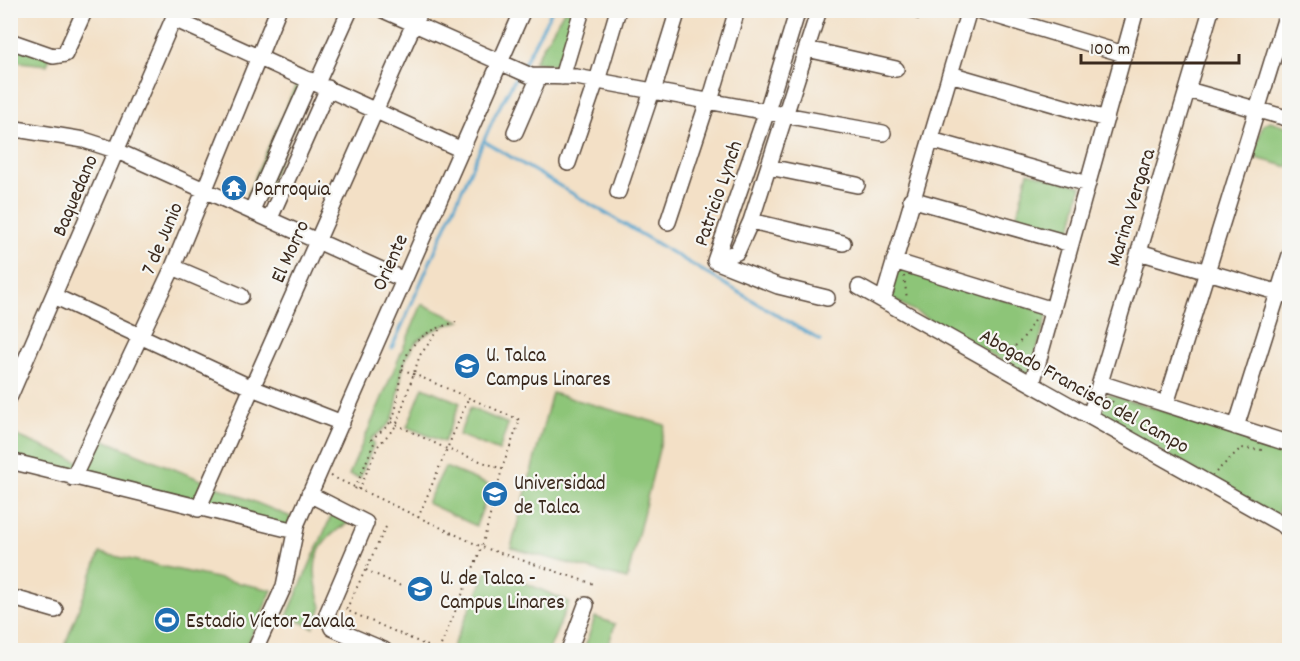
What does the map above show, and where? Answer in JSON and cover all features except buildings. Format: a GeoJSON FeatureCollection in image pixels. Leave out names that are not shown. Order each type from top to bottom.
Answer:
{"type":"FeatureCollection","features":[{"type":"Feature","properties":{"kind":"street"},"geometry":{"type":"LineString","coordinates":[[10,41],[60,56],[69,49],[85,10]]}},
{"type":"Feature","properties":{"kind":"street","name":"7 de Junio"},"geometry":{"type":"LineString","coordinates":[[73,478],[173,267],[278,10]]}},
{"type":"Feature","properties":{"kind":"street"},"geometry":{"type":"LineString","coordinates":[[270,218],[318,84],[350,10]]}},
{"type":"Feature","properties":{"kind":"street"},"geometry":{"type":"LineString","coordinates":[[383,10],[417,17],[499,62],[534,78],[562,77],[596,81],[883,133]]}},
{"type":"Feature","properties":{"kind":"street","name":"Oriente"},"geometry":{"type":"LineString","coordinates":[[255,651],[284,586],[295,531],[309,494],[523,10]]}},
{"type":"Feature","properties":{"kind":"street"},"geometry":{"type":"LineString","coordinates":[[562,77],[582,10]]}},
{"type":"Feature","properties":{"kind":"street"},"geometry":{"type":"LineString","coordinates":[[568,163],[618,10]]}},
{"type":"Feature","properties":{"kind":"street"},"geometry":{"type":"LineString","coordinates":[[618,192],[678,10]]}},
{"type":"Feature","properties":{"kind":"street"},"geometry":{"type":"LineString","coordinates":[[668,222],[737,10]]}},
{"type":"Feature","properties":{"kind":"street","name":"Patricio Lynch"},"geometry":{"type":"LineString","coordinates":[[715,261],[768,111],[798,10]]}},
{"type":"Feature","properties":{"kind":"street","name":"Patricio Lynch"},"geometry":{"type":"LineString","coordinates":[[715,261],[737,252],[751,221],[819,10]]}},
{"type":"Feature","properties":{"kind":"street"},"geometry":{"type":"LineString","coordinates":[[883,300],[898,263],[911,199],[931,140],[969,10]]}},
{"type":"Feature","properties":{"kind":"street"},"geometry":{"type":"LineString","coordinates":[[977,10],[1124,54]]}},
{"type":"Feature","properties":{"kind":"street"},"geometry":{"type":"LineString","coordinates":[[1032,384],[1048,308],[1071,244],[1136,10]]}},
{"type":"Feature","properties":{"kind":"street","name":"Marina Vergara"},"geometry":{"type":"LineString","coordinates":[[1090,416],[1105,385],[1139,252],[1211,10]]}},
{"type":"Feature","properties":{"kind":"street"},"geometry":{"type":"LineString","coordinates":[[1166,404],[1288,10]]}},
{"type":"Feature","properties":{"kind":"street"},"geometry":{"type":"LineString","coordinates":[[176,15],[259,57],[462,150]]}},
{"type":"Feature","properties":{"kind":"street","name":"Baquedano"},"geometry":{"type":"LineString","coordinates":[[10,396],[115,150],[176,15]]}},
{"type":"Feature","properties":{"kind":"street","name":"El Morro"},"geometry":{"type":"LineString","coordinates":[[198,509],[417,17]]}},
{"type":"Feature","properties":{"kind":"street"},"geometry":{"type":"LineString","coordinates":[[807,49],[896,69]]}},
{"type":"Feature","properties":{"kind":"street"},"geometry":{"type":"LineString","coordinates":[[950,74],[1106,119]]}},
{"type":"Feature","properties":{"kind":"street"},"geometry":{"type":"LineString","coordinates":[[515,132],[534,78]]}},
{"type":"Feature","properties":{"kind":"street"},"geometry":{"type":"LineString","coordinates":[[252,210],[318,84]]}},
{"type":"Feature","properties":{"kind":"street"},"geometry":{"type":"LineString","coordinates":[[1188,90],[1290,119]]}},
{"type":"Feature","properties":{"kind":"street"},"geometry":{"type":"LineString","coordinates":[[10,128],[84,140],[115,150],[404,280]]}},
{"type":"Feature","properties":{"kind":"street"},"geometry":{"type":"LineString","coordinates":[[931,140],[1088,184]]}},
{"type":"Feature","properties":{"kind":"street"},"geometry":{"type":"LineString","coordinates":[[769,167],[857,185]]}},
{"type":"Feature","properties":{"kind":"street"},"geometry":{"type":"LineString","coordinates":[[911,199],[1071,244]]}},
{"type":"Feature","properties":{"kind":"street"},"geometry":{"type":"LineString","coordinates":[[751,221],[843,243]]}},
{"type":"Feature","properties":{"kind":"street"},"geometry":{"type":"LineString","coordinates":[[1139,252],[1284,294]]}},
{"type":"Feature","properties":{"kind":"street"},"geometry":{"type":"LineString","coordinates":[[1236,427],[1284,294],[1290,255]]}},
{"type":"Feature","properties":{"kind":"street"},"geometry":{"type":"LineString","coordinates":[[715,261],[778,285],[828,298]]}},
{"type":"Feature","properties":{"kind":"street"},"geometry":{"type":"LineString","coordinates":[[898,263],[1048,308]]}},
{"type":"Feature","properties":{"kind":"street"},"geometry":{"type":"LineString","coordinates":[[173,267],[241,296]]}},
{"type":"Feature","properties":{"kind":"street","name":"Abogado Francisco del Campo"},"geometry":{"type":"LineString","coordinates":[[859,287],[1287,528]]}},
{"type":"Feature","properties":{"kind":"street"},"geometry":{"type":"LineString","coordinates":[[54,296],[252,388],[342,423]]}},
{"type":"Feature","properties":{"kind":"street"},"geometry":{"type":"LineString","coordinates":[[1105,385],[1290,444]]}},
{"type":"Feature","properties":{"kind":"street"},"geometry":{"type":"LineString","coordinates":[[10,461],[295,531]]}},
{"type":"Feature","properties":{"kind":"street"},"geometry":{"type":"LineString","coordinates":[[309,494],[366,523],[327,614],[332,628],[384,651]]}},
{"type":"Feature","properties":{"kind":"street"},"geometry":{"type":"LineString","coordinates":[[1287,528],[1290,511]]}},
{"type":"Feature","properties":{"kind":"street"},"geometry":{"type":"LineString","coordinates":[[10,597],[56,610]]}},
{"type":"Feature","properties":{"kind":"street"},"geometry":{"type":"LineString","coordinates":[[568,651],[585,606]]}},
{"type":"Feature","properties":{"kind":"path"},"geometry":{"type":"LineString","coordinates":[[898,263],[905,297],[912,305]]}},
{"type":"Feature","properties":{"kind":"path"},"geometry":{"type":"LineString","coordinates":[[994,349],[1006,351],[1018,345],[1048,308]]}},
{"type":"Feature","properties":{"kind":"path"},"geometry":{"type":"LineString","coordinates":[[355,489],[371,455],[374,442],[371,440],[391,422],[398,399],[402,369],[413,343],[427,332],[460,321]]}},
{"type":"Feature","properties":{"kind":"path"},"geometry":{"type":"LineString","coordinates":[[359,490],[378,446],[396,426],[420,355],[442,326]]}},
{"type":"Feature","properties":{"kind":"path"},"geometry":{"type":"LineString","coordinates":[[386,527],[346,610],[438,651],[482,547],[502,469],[520,420],[402,369]]}},
{"type":"Feature","properties":{"kind":"path"},"geometry":{"type":"LineString","coordinates":[[1105,385],[1125,426]]}},
{"type":"Feature","properties":{"kind":"path"},"geometry":{"type":"LineString","coordinates":[[417,519],[468,399]]}},
{"type":"Feature","properties":{"kind":"path"},"geometry":{"type":"LineString","coordinates":[[391,422],[447,449],[502,469]]}},
{"type":"Feature","properties":{"kind":"path"},"geometry":{"type":"LineString","coordinates":[[1210,473],[1219,469],[1241,448],[1264,450]]}},
{"type":"Feature","properties":{"kind":"path"},"geometry":{"type":"LineString","coordinates":[[319,471],[417,519],[482,547],[597,585]]}},
{"type":"Feature","properties":{"kind":"path"},"geometry":{"type":"LineString","coordinates":[[366,570],[401,586]]}},
{"type":"Feature","properties":{"kind":"green space"},"geometry":{"type":"Polygon","coordinates":[[[564,11],[576,11],[561,66],[534,62],[564,11]]]}},
{"type":"Feature","properties":{"kind":"green space"},"geometry":{"type":"Polygon","coordinates":[[[11,45],[50,57],[47,65],[11,61],[11,45]]]}},
{"type":"Feature","properties":{"kind":"green space"},"geometry":{"type":"Polygon","coordinates":[[[299,78],[312,84],[262,200],[247,195],[299,78]]]}},
{"type":"Feature","properties":{"kind":"green space"},"geometry":{"type":"Polygon","coordinates":[[[1270,121],[1289,127],[1289,167],[1252,157],[1263,125],[1270,121]]]}},
{"type":"Feature","properties":{"kind":"green space"},"geometry":{"type":"Polygon","coordinates":[[[1028,172],[1081,186],[1069,239],[1015,223],[1028,172]]]}},
{"type":"Feature","properties":{"kind":"green space"},"geometry":{"type":"Polygon","coordinates":[[[897,267],[1048,313],[1029,376],[889,297],[897,267]]]}},
{"type":"Feature","properties":{"kind":"green space"},"geometry":{"type":"Polygon","coordinates":[[[422,304],[460,321],[426,334],[411,348],[402,369],[392,420],[371,439],[374,443],[360,478],[349,475],[422,304]]]}},
{"type":"Feature","properties":{"kind":"green space"},"geometry":{"type":"Polygon","coordinates":[[[423,387],[460,403],[444,442],[407,427],[423,387]]]}},
{"type":"Feature","properties":{"kind":"green space"},"geometry":{"type":"Polygon","coordinates":[[[552,393],[665,425],[627,579],[511,548],[552,393]]]}},
{"type":"Feature","properties":{"kind":"green space"},"geometry":{"type":"Polygon","coordinates":[[[1108,394],[1289,450],[1289,478],[1277,516],[1100,417],[1108,394]]]}},
{"type":"Feature","properties":{"kind":"green space"},"geometry":{"type":"Polygon","coordinates":[[[470,408],[508,424],[499,451],[459,435],[470,408]]]}},
{"type":"Feature","properties":{"kind":"green space"},"geometry":{"type":"Polygon","coordinates":[[[10,433],[80,462],[92,435],[291,517],[288,527],[11,456],[10,433]]]}},
{"type":"Feature","properties":{"kind":"green space"},"geometry":{"type":"Polygon","coordinates":[[[445,467],[491,486],[476,526],[427,503],[445,467]]]}},
{"type":"Feature","properties":{"kind":"green space"},"geometry":{"type":"Polygon","coordinates":[[[333,512],[354,520],[330,536],[317,555],[315,578],[322,607],[313,627],[287,616],[333,512]]]}},
{"type":"Feature","properties":{"kind":"green space","name":"Estadio Víctor Zavala"},"geometry":{"type":"Polygon","coordinates":[[[100,553],[272,590],[245,650],[63,650],[100,553]]]}},
{"type":"Feature","properties":{"kind":"green space"},"geometry":{"type":"Polygon","coordinates":[[[489,567],[569,602],[549,650],[451,650],[489,567]]]}},
{"type":"Feature","properties":{"kind":"green space"},"geometry":{"type":"Polygon","coordinates":[[[595,617],[615,624],[607,650],[584,650],[595,617]]]}},
{"type":"Feature","properties":{"kind":"waterway"},"geometry":{"type":"LineString","coordinates":[[522,67],[552,10]]}},
{"type":"Feature","properties":{"kind":"waterway"},"geometry":{"type":"LineString","coordinates":[[392,348],[495,115],[517,75]]}},
{"type":"Feature","properties":{"kind":"waterway"},"geometry":{"type":"LineString","coordinates":[[484,141],[821,341]]}},
{"type":"Feature","properties":{"kind":"place","name":"Parroquia"},"geometry":{"type":"Point","coordinates":[234,188]}},
{"type":"Feature","properties":{"kind":"place","name":"U. Talca Campus Linares"},"geometry":{"type":"Point","coordinates":[467,366]}},
{"type":"Feature","properties":{"kind":"place","name":"Universidad de Talca"},"geometry":{"type":"Point","coordinates":[495,494]}},
{"type":"Feature","properties":{"kind":"place","name":"U. de Talca - Campus Linares"},"geometry":{"type":"Point","coordinates":[420,589]}},
{"type":"Feature","properties":{"kind":"place","name":"Estadio Víctor Zavala"},"geometry":{"type":"Point","coordinates":[167,620]}}]}
